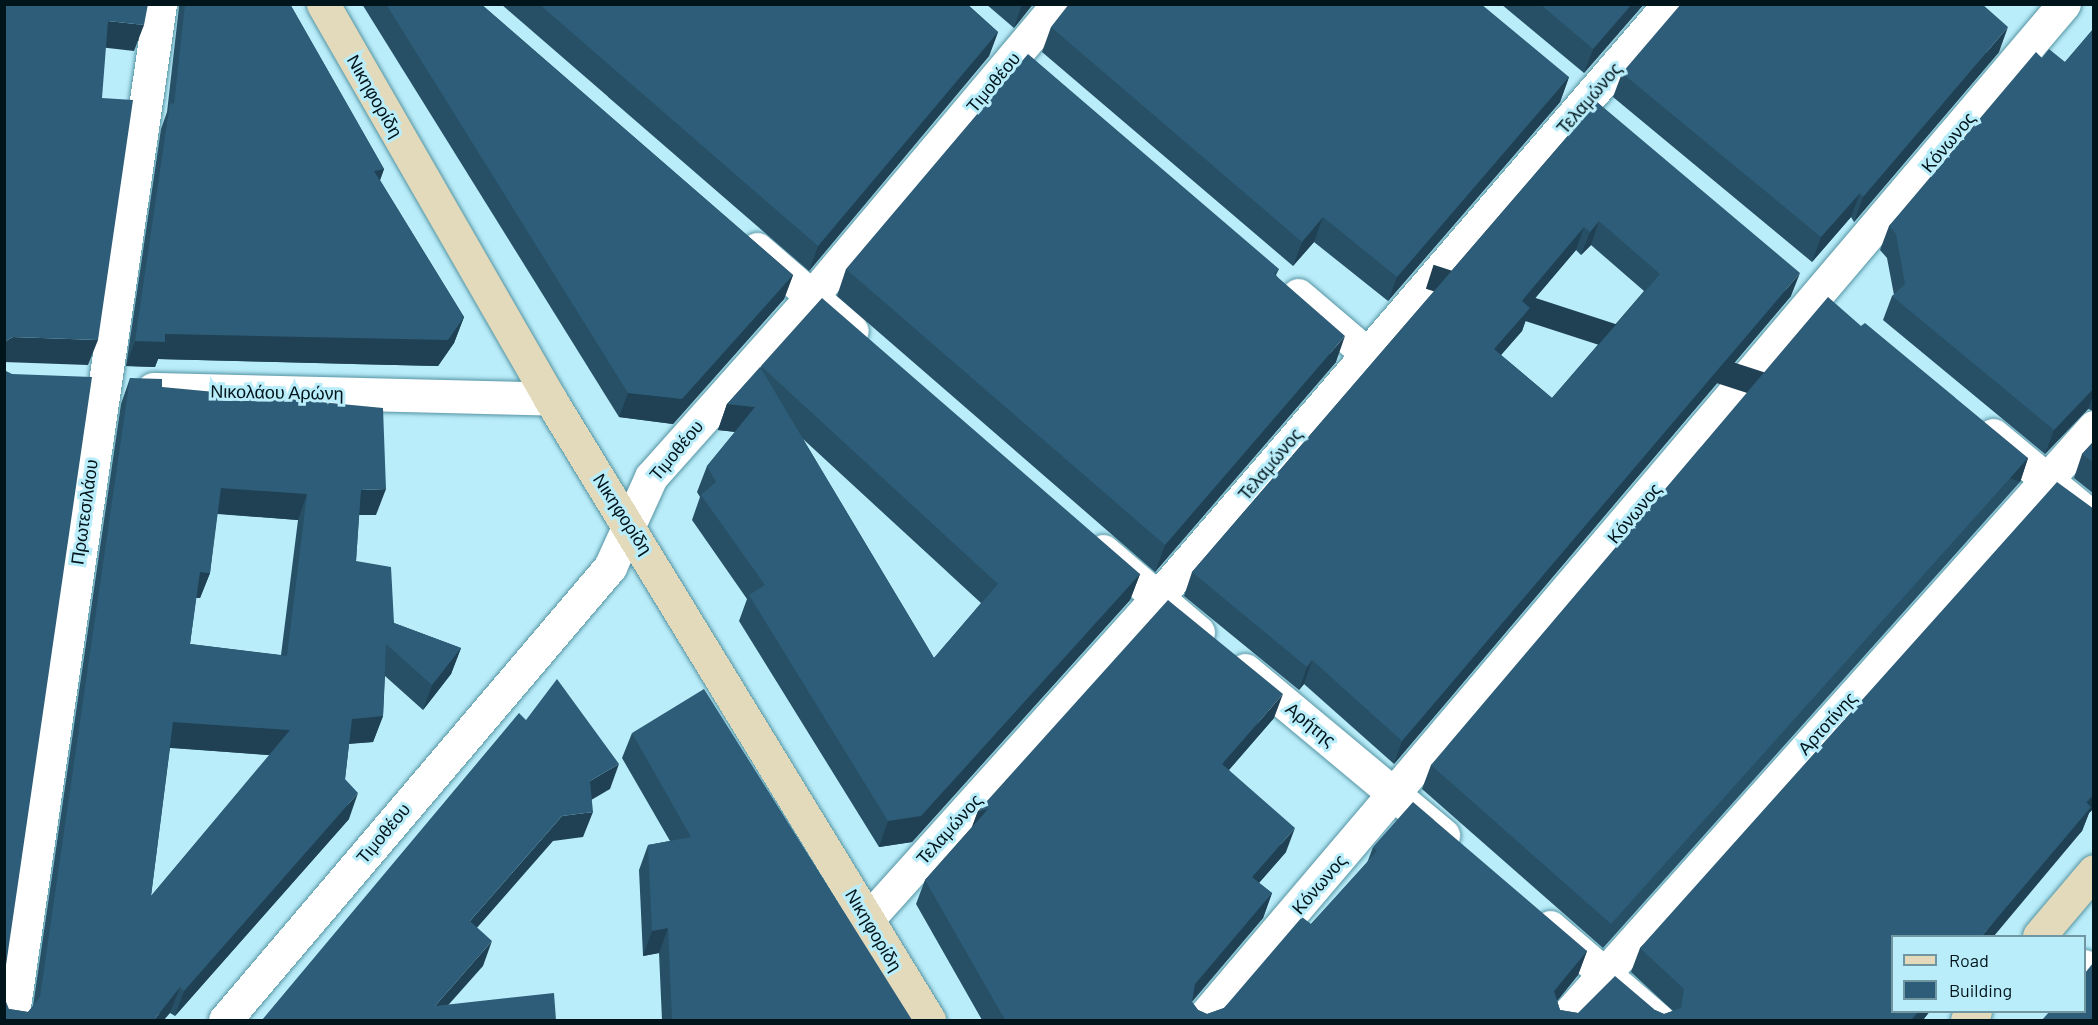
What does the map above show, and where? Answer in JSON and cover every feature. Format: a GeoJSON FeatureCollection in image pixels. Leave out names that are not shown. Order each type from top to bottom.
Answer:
{"type":"FeatureCollection","features":[{"type":"Feature","properties":{"kind":"street","name":"Πρωτεσιλάου"},"geometry":{"type":"LineString","coordinates":[[12,1020],[17,901],[101,388],[160,4]]}},
{"type":"Feature","properties":{"kind":"street","name":"Νικηφορίδη"},"geometry":{"type":"LineString","coordinates":[[322,4],[550,399],[628,523],[929,1020]]}},
{"type":"Feature","properties":{"kind":"street","name":"Τιμοθέου"},"geometry":{"type":"LineString","coordinates":[[225,1020],[610,567],[628,523],[651,477],[812,296],[1058,4]]}},
{"type":"Feature","properties":{"kind":"street","name":"Τελαμώνος"},"geometry":{"type":"LineString","coordinates":[[867,920],[1157,598],[1365,352],[1669,4]]}},
{"type":"Feature","properties":{"kind":"street","name":"Κόνωνος"},"geometry":{"type":"LineString","coordinates":[[1201,1020],[1396,794],[1820,293],[2054,8]]}},
{"type":"Feature","properties":{"kind":"street"},"geometry":{"type":"LineString","coordinates":[[990,34],[1042,79]]}},
{"type":"Feature","properties":{"kind":"street"},"geometry":{"type":"LineString","coordinates":[[1560,79],[1613,123]]}},
{"type":"Feature","properties":{"kind":"street"},"geometry":{"type":"LineString","coordinates":[[732,227],[874,350]]}},
{"type":"Feature","properties":{"kind":"street"},"geometry":{"type":"LineString","coordinates":[[1793,271],[1848,315]]}},
{"type":"Feature","properties":{"kind":"street"},"geometry":{"type":"LineString","coordinates":[[1275,276],[1365,352]]}},
{"type":"Feature","properties":{"kind":"street","name":"Νικολάου Αρώνη"},"geometry":{"type":"LineString","coordinates":[[69,386],[550,399]]}},
{"type":"Feature","properties":{"kind":"street"},"geometry":{"type":"LineString","coordinates":[[1965,412],[2094,519]]}},
{"type":"Feature","properties":{"kind":"street","name":"Αρτοτίνης"},"geometry":{"type":"LineString","coordinates":[[1563,1020],[2094,428]]}},
{"type":"Feature","properties":{"kind":"street","name":"Αρήτης"},"geometry":{"type":"LineString","coordinates":[[1077,528],[1157,598],[1468,856]]}},
{"type":"Feature","properties":{"kind":"street"},"geometry":{"type":"LineString","coordinates":[[2044,935],[2094,871]]}},
{"type":"Feature","properties":{"kind":"street"},"geometry":{"type":"LineString","coordinates":[[1522,903],[1658,1020]]}},
{"type":"Feature","properties":{"kind":"building"},"geometry":{"type":"Polygon","coordinates":[[[4,4],[148,4],[144,25],[108,21],[102,98],[133,100],[98,340],[13,337],[4,342],[4,4]]]}},
{"type":"Feature","properties":{"kind":"building"},"geometry":{"type":"Polygon","coordinates":[[[185,4],[290,4],[384,169],[374,171],[464,317],[448,340],[165,334],[165,342],[135,341],[170,103],[174,104],[185,4]]]}},
{"type":"Feature","properties":{"kind":"building"},"geometry":{"type":"Polygon","coordinates":[[[386,4],[481,4],[793,275],[682,399],[628,393],[386,4]]]}},
{"type":"Feature","properties":{"kind":"building"},"geometry":{"type":"Polygon","coordinates":[[[539,4],[967,4],[998,32],[818,246],[539,4]]]}},
{"type":"Feature","properties":{"kind":"building"},"geometry":{"type":"Polygon","coordinates":[[[1069,4],[1481,4],[1569,77],[1397,277],[1323,217],[1302,242],[1051,27],[1069,4]]]}},
{"type":"Feature","properties":{"kind":"building"},"geometry":{"type":"Polygon","coordinates":[[[1540,4],[1632,4],[1593,49],[1540,4]]]}},
{"type":"Feature","properties":{"kind":"building"},"geometry":{"type":"Polygon","coordinates":[[[1681,4],[1982,4],[2008,27],[1863,197],[1860,193],[1821,237],[1622,73],[1681,4]]]}},
{"type":"Feature","properties":{"kind":"building"},"geometry":{"type":"Polygon","coordinates":[[[2094,28],[2094,388],[2054,430],[1892,296],[1905,284],[1896,234],[1889,226],[2036,52],[2042,58],[2049,49],[2065,62],[2094,28]]]}},
{"type":"Feature","properties":{"kind":"building"},"geometry":{"type":"Polygon","coordinates":[[[1028,54],[1279,269],[1274,274],[1345,336],[1165,545],[846,269],[1028,54]]]}},
{"type":"Feature","properties":{"kind":"building"},"geometry":{"type":"Polygon","coordinates":[[[1597,102],[1800,273],[1402,741],[1312,660],[1307,667],[1192,572],[1597,102]],[[1599,221],[1590,232],[1584,227],[1522,301],[1530,308],[1494,349],[1552,398],[1660,274],[1599,221]]]}},
{"type":"Feature","properties":{"kind":"building"},"geometry":{"type":"Polygon","coordinates":[[[1828,297],[1861,326],[1865,323],[2028,458],[1611,924],[1431,765],[1828,297]]]}},
{"type":"Feature","properties":{"kind":"building"},"geometry":{"type":"Polygon","coordinates":[[[822,298],[1140,574],[921,816],[888,821],[749,595],[765,585],[701,495],[716,482],[707,466],[755,407],[727,404],[760,367],[934,658],[998,584],[761,366],[822,298]]]}},
{"type":"Feature","properties":{"kind":"building"},"geometry":{"type":"Polygon","coordinates":[[[4,370],[12,374],[92,377],[4,979],[4,370]]]}},
{"type":"Feature","properties":{"kind":"building"},"geometry":{"type":"Polygon","coordinates":[[[130,378],[162,379],[162,387],[383,408],[386,489],[361,490],[356,561],[391,567],[394,623],[461,648],[432,685],[386,644],[383,716],[352,719],[345,779],[358,793],[184,991],[180,987],[154,1020],[4,1020],[4,997],[9,1009],[28,1012],[40,997],[130,378]],[[221,488],[210,573],[200,572],[190,644],[287,656],[307,494],[221,488]],[[173,722],[151,896],[290,730],[173,722]]]}},
{"type":"Feature","properties":{"kind":"building"},"geometry":{"type":"Polygon","coordinates":[[[2094,441],[2094,463],[2082,454],[2094,441]]]}},
{"type":"Feature","properties":{"kind":"building"},"geometry":{"type":"Polygon","coordinates":[[[2057,482],[2094,509],[2094,794],[2086,802],[2091,807],[1983,935],[1891,935],[1891,1013],[1917,1013],[1911,1020],[1005,1020],[925,880],[988,809],[978,811],[1168,600],[1283,694],[1222,764],[1295,828],[1252,877],[1272,893],[1195,984],[1192,1002],[1198,1010],[1207,1014],[1224,1008],[1302,917],[1311,924],[1377,851],[1373,847],[1413,802],[1587,951],[1554,991],[1560,1010],[1578,1013],[1615,976],[1655,1010],[1664,1014],[1681,1008],[1684,989],[1640,948],[2057,482]]]}},
{"type":"Feature","properties":{"kind":"building"},"geometry":{"type":"Polygon","coordinates":[[[557,679],[619,764],[590,781],[593,812],[562,816],[470,921],[492,941],[435,1006],[554,993],[556,1020],[262,1020],[519,713],[526,720],[557,679]]]}},
{"type":"Feature","properties":{"kind":"building"},"geometry":{"type":"Polygon","coordinates":[[[704,689],[912,1020],[672,1020],[668,928],[652,931],[648,845],[691,837],[632,733],[704,689]]]}},
{"type":"Feature","properties":{"kind":"building"},"geometry":{"type":"Polygon","coordinates":[[[2093,963],[2094,1020],[2042,1020],[2048,1013],[2086,1013],[2086,972],[2093,963]]]}}]}
